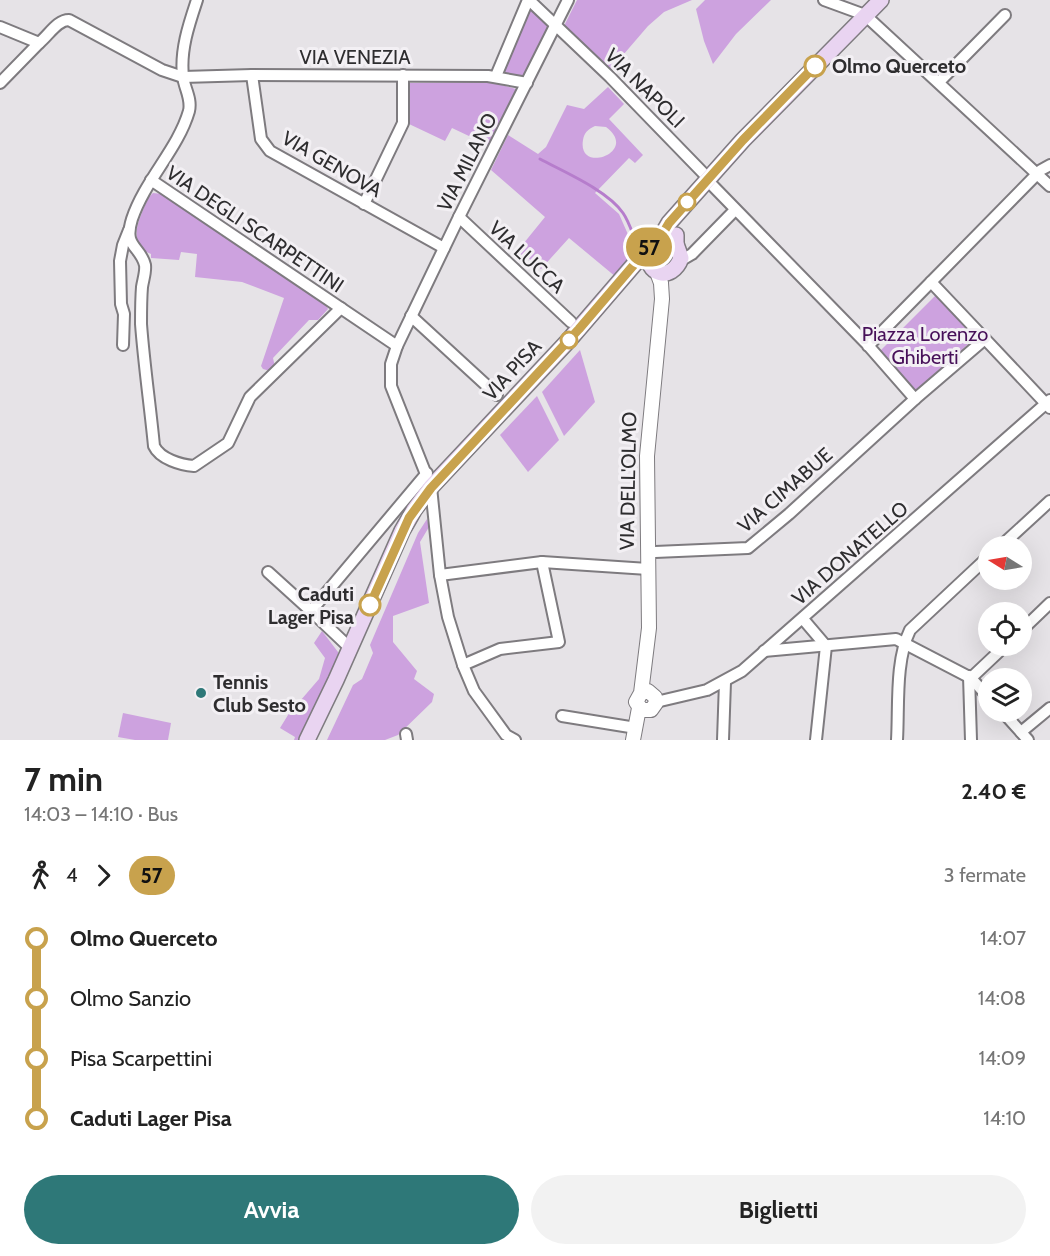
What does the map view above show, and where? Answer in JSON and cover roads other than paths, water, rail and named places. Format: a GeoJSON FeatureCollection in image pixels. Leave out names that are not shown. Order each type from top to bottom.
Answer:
{"type":"FeatureCollection","features":[{"type":"Feature","properties":{"kind":"main road"},"geometry":{"type":"LineString","coordinates":[[654,244],[669,223],[710,182],[743,140],[881,0]]}},
{"type":"Feature","properties":{"kind":"main road","name":"VIA DELL'OLMO"},"geometry":{"type":"LineString","coordinates":[[654,244],[647,259],[669,260],[680,211]]}},
{"type":"Feature","properties":{"kind":"main road"},"geometry":{"type":"LineString","coordinates":[[654,244],[669,240],[669,260]]}},
{"type":"Feature","properties":{"kind":"main road","name":"VIA PISA"},"geometry":{"type":"LineString","coordinates":[[307,740],[402,531],[429,480],[622,281],[654,244]]}},
{"type":"Feature","properties":{"kind":"main road","name":"VIA PISA"},"geometry":{"type":"LineString","coordinates":[[622,281],[637,271],[669,260]]}},
{"type":"Feature","properties":{"kind":"street"},"geometry":{"type":"LineString","coordinates":[[151,180],[182,129],[190,108],[183,77],[183,57],[196,0]]}},
{"type":"Feature","properties":{"kind":"street"},"geometry":{"type":"LineString","coordinates":[[496,76],[529,0]]}},
{"type":"Feature","properties":{"kind":"street","name":"VIA NAPOLI"},"geometry":{"type":"LineString","coordinates":[[529,0],[610,77],[735,210],[868,346]]}},
{"type":"Feature","properties":{"kind":"street","name":"VIA MILANO"},"geometry":{"type":"LineString","coordinates":[[411,316],[568,0]]}},
{"type":"Feature","properties":{"kind":"street"},"geometry":{"type":"LineString","coordinates":[[824,0],[865,15],[1050,186]]}},
{"type":"Feature","properties":{"kind":"street"},"geometry":{"type":"LineString","coordinates":[[939,82],[1005,15]]}},
{"type":"Feature","properties":{"kind":"street"},"geometry":{"type":"LineString","coordinates":[[0,83],[64,20],[69,20],[162,70],[183,77]]}},
{"type":"Feature","properties":{"kind":"street"},"geometry":{"type":"LineString","coordinates":[[0,27],[39,43]]}},
{"type":"Feature","properties":{"kind":"street","name":"VIA GENOVA"},"geometry":{"type":"LineString","coordinates":[[252,75],[261,139],[270,151],[444,248]]}},
{"type":"Feature","properties":{"kind":"street"},"geometry":{"type":"LineString","coordinates":[[364,204],[403,123],[403,75]]}},
{"type":"Feature","properties":{"kind":"street","name":"VIA VENEZIA"},"geometry":{"type":"LineString","coordinates":[[183,77],[496,76],[527,83]]}},
{"type":"Feature","properties":{"kind":"street"},"geometry":{"type":"LineString","coordinates":[[985,339],[915,399],[868,346],[1044,166],[1050,165]]}},
{"type":"Feature","properties":{"kind":"street","name":"VIA DEGLI SCARPETTINI"},"geometry":{"type":"LineString","coordinates":[[340,308],[250,397],[228,443],[194,466],[161,455],[154,446],[141,324],[145,268],[142,258],[131,242],[129,230],[135,211],[151,180],[397,346]]}},
{"type":"Feature","properties":{"kind":"street"},"geometry":{"type":"LineString","coordinates":[[669,260],[690,256],[735,210]]}},
{"type":"Feature","properties":{"kind":"street","name":"VIA LUCCA"},"geometry":{"type":"LineString","coordinates":[[459,217],[571,322]]}},
{"type":"Feature","properties":{"kind":"street"},"geometry":{"type":"LineString","coordinates":[[123,345],[124,314],[121,304],[120,261],[129,230]]}},
{"type":"Feature","properties":{"kind":"street","name":"VIA DELL'OLMO"},"geometry":{"type":"LineString","coordinates":[[635,734],[636,718],[646,701],[655,640],[654,493],[656,446],[670,311],[669,260]]}},
{"type":"Feature","properties":{"kind":"street","name":"VIA DELL'OLMO"},"geometry":{"type":"LineString","coordinates":[[646,701],[649,628],[647,456],[662,299],[661,283],[669,260]]}},
{"type":"Feature","properties":{"kind":"street"},"geometry":{"type":"LineString","coordinates":[[932,282],[1049,404]]}},
{"type":"Feature","properties":{"kind":"street"},"geometry":{"type":"LineString","coordinates":[[497,395],[411,316],[397,346],[390,371],[392,394],[429,480],[440,575],[448,617],[463,664],[474,691],[510,738]]}},
{"type":"Feature","properties":{"kind":"street","name":"VIA CIMABUE"},"geometry":{"type":"LineString","coordinates":[[655,552],[748,548],[789,514],[915,399]]}},
{"type":"Feature","properties":{"kind":"street","name":"VIA DONATELLO"},"geometry":{"type":"LineString","coordinates":[[646,701],[707,690],[742,671],[1049,404]]}},
{"type":"Feature","properties":{"kind":"street"},"geometry":{"type":"LineString","coordinates":[[311,611],[429,480]]}},
{"type":"Feature","properties":{"kind":"street"},"geometry":{"type":"LineString","coordinates":[[1012,536],[1050,501]]}},
{"type":"Feature","properties":{"kind":"street"},"geometry":{"type":"LineString","coordinates":[[440,575],[542,562],[648,569]]}},
{"type":"Feature","properties":{"kind":"street"},"geometry":{"type":"LineString","coordinates":[[463,664],[500,649],[559,642],[542,562]]}},
{"type":"Feature","properties":{"kind":"street"},"geometry":{"type":"LineString","coordinates":[[897,740],[905,642],[913,627],[978,566]]}},
{"type":"Feature","properties":{"kind":"street"},"geometry":{"type":"LineString","coordinates":[[268,572],[350,648]]}},
{"type":"Feature","properties":{"kind":"street"},"geometry":{"type":"LineString","coordinates":[[1032,620],[1050,603]]}},
{"type":"Feature","properties":{"kind":"street"},"geometry":{"type":"LineString","coordinates":[[803,619],[826,646],[816,740]]}},
{"type":"Feature","properties":{"kind":"street"},"geometry":{"type":"LineString","coordinates":[[764,651],[896,639],[970,677],[978,686]]}},
{"type":"Feature","properties":{"kind":"street"},"geometry":{"type":"LineString","coordinates":[[971,740],[970,677],[994,656]]}},
{"type":"Feature","properties":{"kind":"street"},"geometry":{"type":"LineString","coordinates":[[723,740],[725,682]]}},
{"type":"Feature","properties":{"kind":"street"},"geometry":{"type":"LineString","coordinates":[[1012,722],[1025,736],[1050,708]]}},
{"type":"Feature","properties":{"kind":"street"},"geometry":{"type":"LineString","coordinates":[[562,716],[635,734]]}},
{"type":"Feature","properties":{"kind":"waterway"},"geometry":{"type":"LineString","coordinates":[[540,159],[584,182],[616,205],[630,225],[638,247]]}},
{"type":"Feature","properties":{"kind":"place","name":"Olmo Querceto"},"geometry":{"type":"Point","coordinates":[815,66]}},
{"type":"Feature","properties":{"kind":"place","name":"Caduti Lager Pisa"},"geometry":{"type":"Point","coordinates":[370,605]}},
{"type":"Feature","properties":{"kind":"place","name":"Tennis Club Sesto"},"geometry":{"type":"Point","coordinates":[201,693]}},
{"type":"Feature","properties":{"kind":"park label","name":"Piazza Lorenzo Ghiberti"},"geometry":{"type":"Point","coordinates":[925,346]}}]}
